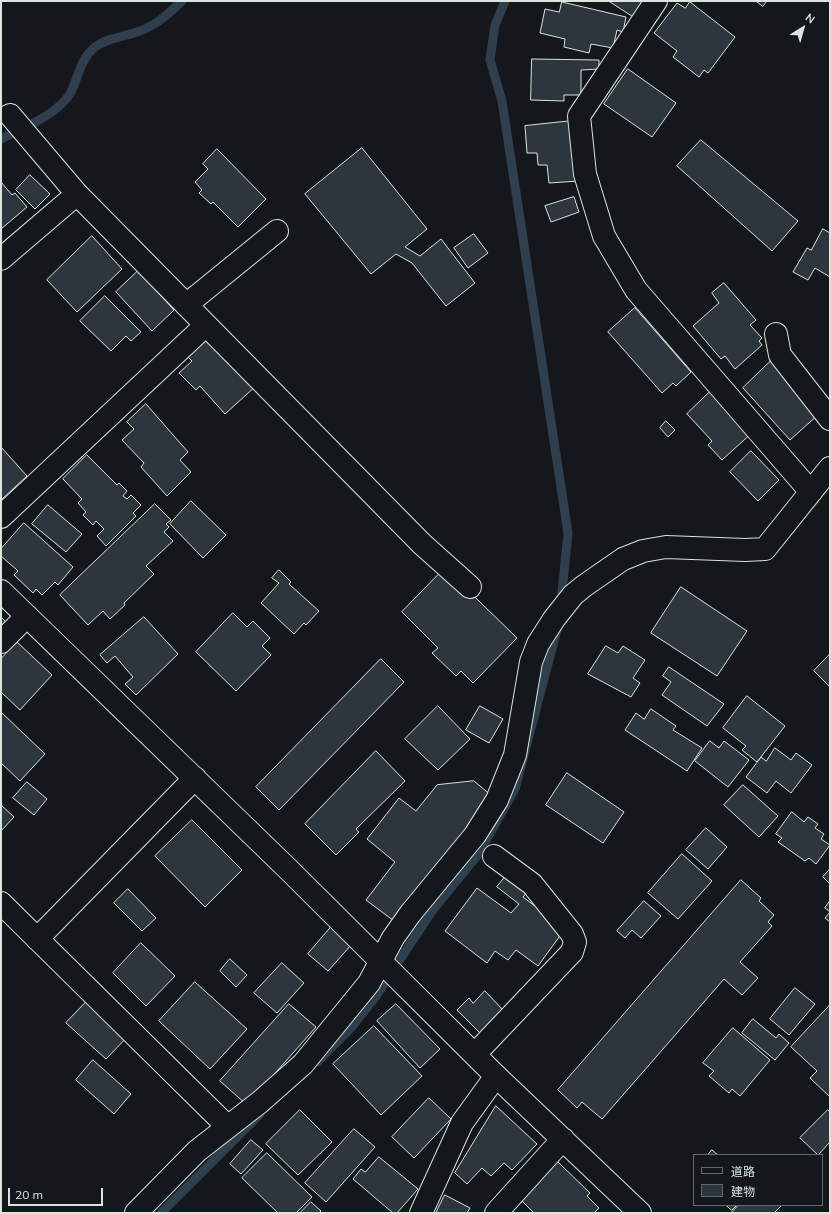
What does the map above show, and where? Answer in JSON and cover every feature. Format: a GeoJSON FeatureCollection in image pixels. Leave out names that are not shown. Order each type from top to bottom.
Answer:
{"type":"FeatureCollection","features":[{"type":"Feature","properties":{"kind":"street"},"geometry":{"type":"LineString","coordinates":[[656,1],[579,116],[585,174],[604,236],[636,290],[811,492]]}},
{"type":"Feature","properties":{"kind":"street"},"geometry":{"type":"LineString","coordinates":[[10,115],[77,194],[422,544],[470,587]]}},
{"type":"Feature","properties":{"kind":"street"},"geometry":{"type":"LineString","coordinates":[[1,259],[77,194]]}},
{"type":"Feature","properties":{"kind":"street"},"geometry":{"type":"LineString","coordinates":[[186,305],[277,231]]}},
{"type":"Feature","properties":{"kind":"street"},"geometry":{"type":"LineString","coordinates":[[1,517],[206,325]]}},
{"type":"Feature","properties":{"kind":"street"},"geometry":{"type":"LineString","coordinates":[[776,334],[780,355],[830,415]]}},
{"type":"Feature","properties":{"kind":"street"},"geometry":{"type":"LineString","coordinates":[[136,1213],[197,1151],[260,1102],[303,1064],[369,983],[393,938],[410,914],[463,850],[496,800],[515,755],[531,662],[538,644],[554,618],[574,595],[584,586],[618,563],[643,551],[666,547],[744,550],[765,549],[830,468]]}},
{"type":"Feature","properties":{"kind":"street"},"geometry":{"type":"LineString","coordinates":[[1,590],[195,778],[496,1076],[640,1213]]}},
{"type":"Feature","properties":{"kind":"street"},"geometry":{"type":"LineString","coordinates":[[1,642],[27,616]]}},
{"type":"Feature","properties":{"kind":"street"},"geometry":{"type":"LineString","coordinates":[[37,939],[195,778]]}},
{"type":"Feature","properties":{"kind":"street"},"geometry":{"type":"LineString","coordinates":[[475,1054],[572,952],[575,942],[572,934],[532,884],[494,856]]}},
{"type":"Feature","properties":{"kind":"street"},"geometry":{"type":"LineString","coordinates":[[1,903],[228,1126]]}},
{"type":"Feature","properties":{"kind":"street"},"geometry":{"type":"LineString","coordinates":[[421,1213],[462,1123],[496,1076]]}},
{"type":"Feature","properties":{"kind":"street"},"geometry":{"type":"LineString","coordinates":[[496,1213],[563,1139]]}},
{"type":"Feature","properties":{"kind":"building"},"geometry":{"type":"Polygon","coordinates":[[[609,1],[645,1],[634,17],[609,1]]]}},
{"type":"Feature","properties":{"kind":"building"},"geometry":{"type":"Polygon","coordinates":[[[756,1],[767,1],[763,6],[756,1]]]}},
{"type":"Feature","properties":{"kind":"building"},"geometry":{"type":"Polygon","coordinates":[[[562,2],[626,17],[623,32],[617,30],[613,48],[591,44],[589,53],[564,47],[565,39],[540,33],[545,9],[559,12],[562,2]]]}},
{"type":"Feature","properties":{"kind":"building"},"geometry":{"type":"Polygon","coordinates":[[[690,2],[735,37],[708,73],[704,70],[699,77],[673,57],[677,51],[654,33],[677,3],[685,8],[690,2]]]}},
{"type":"Feature","properties":{"kind":"building"},"geometry":{"type":"Polygon","coordinates":[[[532,59],[599,60],[599,69],[581,70],[581,95],[564,95],[564,101],[531,100],[532,59]]]}},
{"type":"Feature","properties":{"kind":"building"},"geometry":{"type":"Polygon","coordinates":[[[628,69],[676,103],[652,137],[604,104],[628,69]]]}},
{"type":"Feature","properties":{"kind":"building"},"geometry":{"type":"Polygon","coordinates":[[[572,121],[579,181],[549,183],[547,165],[538,165],[537,153],[527,153],[525,126],[572,121]]]}},
{"type":"Feature","properties":{"kind":"building"},"geometry":{"type":"Polygon","coordinates":[[[701,140],[798,221],[772,251],[677,166],[701,140]]]}},
{"type":"Feature","properties":{"kind":"building"},"geometry":{"type":"Polygon","coordinates":[[[362,148],[427,229],[405,247],[420,256],[441,239],[475,283],[446,306],[412,263],[396,254],[371,274],[305,194],[362,148]]]}},
{"type":"Feature","properties":{"kind":"building"},"geometry":{"type":"Polygon","coordinates":[[[217,149],[266,199],[238,227],[213,202],[211,204],[199,193],[202,190],[195,182],[208,169],[203,164],[217,149]]]}},
{"type":"Feature","properties":{"kind":"building"},"geometry":{"type":"Polygon","coordinates":[[[30,175],[50,194],[35,209],[16,190],[30,175]]]}},
{"type":"Feature","properties":{"kind":"building"},"geometry":{"type":"Polygon","coordinates":[[[1,182],[12,195],[15,193],[27,207],[1,229],[1,182]]]}},
{"type":"Feature","properties":{"kind":"building"},"geometry":{"type":"Polygon","coordinates":[[[574,197],[579,212],[551,222],[545,206],[574,197]]]}},
{"type":"Feature","properties":{"kind":"building"},"geometry":{"type":"Polygon","coordinates":[[[823,229],[830,233],[830,277],[815,268],[808,280],[793,272],[807,248],[811,250],[823,229]]]}},
{"type":"Feature","properties":{"kind":"building"},"geometry":{"type":"Polygon","coordinates":[[[474,234],[488,253],[468,268],[454,248],[474,234]]]}},
{"type":"Feature","properties":{"kind":"building"},"geometry":{"type":"Polygon","coordinates":[[[92,236],[122,269],[77,312],[47,280],[92,236]]]}},
{"type":"Feature","properties":{"kind":"building"},"geometry":{"type":"Polygon","coordinates":[[[138,271],[174,310],[152,331],[116,292],[138,271]]]}},
{"type":"Feature","properties":{"kind":"building"},"geometry":{"type":"Polygon","coordinates":[[[724,283],[756,320],[750,325],[762,338],[759,341],[762,345],[735,369],[725,356],[721,359],[693,326],[719,303],[712,293],[724,283]]]}},
{"type":"Feature","properties":{"kind":"building"},"geometry":{"type":"Polygon","coordinates":[[[105,296],[141,332],[131,341],[126,336],[111,351],[80,321],[105,296]]]}},
{"type":"Feature","properties":{"kind":"building"},"geometry":{"type":"Polygon","coordinates":[[[635,308],[691,372],[676,386],[673,383],[662,393],[608,332],[635,308]]]}},
{"type":"Feature","properties":{"kind":"building"},"geometry":{"type":"Polygon","coordinates":[[[209,338],[257,385],[225,414],[200,386],[196,390],[179,373],[192,361],[188,357],[209,338]]]}},
{"type":"Feature","properties":{"kind":"building"},"geometry":{"type":"Polygon","coordinates":[[[772,360],[820,413],[790,440],[743,388],[772,360]]]}},
{"type":"Feature","properties":{"kind":"building"},"geometry":{"type":"Polygon","coordinates":[[[713,389],[755,430],[722,460],[708,445],[712,441],[687,414],[713,389]]]}},
{"type":"Feature","properties":{"kind":"building"},"geometry":{"type":"Polygon","coordinates":[[[146,404],[188,452],[180,460],[191,472],[167,496],[141,467],[144,463],[122,440],[134,429],[127,422],[146,404]]]}},
{"type":"Feature","properties":{"kind":"building"},"geometry":{"type":"Polygon","coordinates":[[[666,421],[675,430],[668,437],[660,428],[666,421]]]}},
{"type":"Feature","properties":{"kind":"building"},"geometry":{"type":"Polygon","coordinates":[[[1,447],[27,476],[1,500],[1,447]]]}},
{"type":"Feature","properties":{"kind":"building"},"geometry":{"type":"Polygon","coordinates":[[[751,451],[779,480],[758,501],[730,472],[751,451]]]}},
{"type":"Feature","properties":{"kind":"building"},"geometry":{"type":"Polygon","coordinates":[[[87,455],[117,485],[119,483],[127,491],[123,496],[127,499],[131,495],[141,505],[133,513],[136,516],[106,546],[97,536],[104,529],[96,521],[93,525],[83,515],[86,512],[78,503],[82,499],[63,479],[87,455]]]}},
{"type":"Feature","properties":{"kind":"building"},"geometry":{"type":"Polygon","coordinates":[[[191,501],[226,535],[203,558],[170,524],[191,501]]]}},
{"type":"Feature","properties":{"kind":"building"},"geometry":{"type":"Polygon","coordinates":[[[155,504],[171,520],[166,524],[169,527],[164,532],[173,541],[146,566],[154,574],[124,603],[125,605],[110,619],[103,611],[88,625],[60,595],[155,504]]]}},
{"type":"Feature","properties":{"kind":"building"},"geometry":{"type":"Polygon","coordinates":[[[48,505],[82,534],[66,552],[32,524],[48,505]]]}},
{"type":"Feature","properties":{"kind":"building"},"geometry":{"type":"Polygon","coordinates":[[[24,523],[73,567],[58,585],[55,582],[42,595],[36,589],[33,593],[14,575],[18,571],[1,556],[1,549],[24,523]]]}},
{"type":"Feature","properties":{"kind":"building"},"geometry":{"type":"Polygon","coordinates":[[[445,568],[517,638],[473,683],[461,671],[456,676],[432,653],[438,648],[402,612],[445,568]]]}},
{"type":"Feature","properties":{"kind":"building"},"geometry":{"type":"Polygon","coordinates":[[[279,570],[291,582],[289,584],[319,611],[306,625],[304,623],[294,634],[261,603],[279,583],[272,578],[279,570]]]}},
{"type":"Feature","properties":{"kind":"building"},"geometry":{"type":"Polygon","coordinates":[[[681,587],[747,631],[717,676],[651,633],[681,587]]]}},
{"type":"Feature","properties":{"kind":"building"},"geometry":{"type":"Polygon","coordinates":[[[233,613],[247,627],[253,621],[270,638],[262,646],[271,655],[236,691],[196,652],[233,613]]]}},
{"type":"Feature","properties":{"kind":"building"},"geometry":{"type":"Polygon","coordinates":[[[1,617],[8,624],[1,631],[1,617]]]}},
{"type":"Feature","properties":{"kind":"building"},"geometry":{"type":"Polygon","coordinates":[[[144,617],[178,654],[136,695],[125,684],[133,677],[115,656],[107,663],[100,655],[144,617]]]}},
{"type":"Feature","properties":{"kind":"building"},"geometry":{"type":"Polygon","coordinates":[[[17,642],[52,675],[20,710],[1,692],[1,659],[17,642]]]}},
{"type":"Feature","properties":{"kind":"building"},"geometry":{"type":"Polygon","coordinates":[[[606,646],[618,653],[623,646],[645,660],[633,678],[640,683],[631,697],[588,674],[606,646]]]}},
{"type":"Feature","properties":{"kind":"building"},"geometry":{"type":"Polygon","coordinates":[[[830,654],[830,687],[814,671],[830,654]]]}},
{"type":"Feature","properties":{"kind":"building"},"geometry":{"type":"Polygon","coordinates":[[[381,659],[404,682],[279,810],[256,787],[381,659]]]}},
{"type":"Feature","properties":{"kind":"building"},"geometry":{"type":"Polygon","coordinates":[[[669,667],[724,704],[707,726],[662,695],[671,682],[663,676],[669,667]]]}},
{"type":"Feature","properties":{"kind":"building"},"geometry":{"type":"Polygon","coordinates":[[[747,696],[785,726],[757,762],[742,750],[746,746],[723,728],[747,696]]]}},
{"type":"Feature","properties":{"kind":"building"},"geometry":{"type":"Polygon","coordinates":[[[438,706],[470,739],[438,770],[405,739],[438,706]]]}},
{"type":"Feature","properties":{"kind":"building"},"geometry":{"type":"Polygon","coordinates":[[[480,706],[503,719],[489,743],[466,730],[480,706]]]}},
{"type":"Feature","properties":{"kind":"building"},"geometry":{"type":"Polygon","coordinates":[[[651,709],[676,726],[673,730],[702,748],[687,771],[625,730],[636,713],[644,719],[651,709]]]}},
{"type":"Feature","properties":{"kind":"building"},"geometry":{"type":"Polygon","coordinates":[[[1,712],[45,754],[20,781],[1,763],[1,712]]]}},
{"type":"Feature","properties":{"kind":"building"},"geometry":{"type":"Polygon","coordinates":[[[710,741],[719,748],[724,741],[749,760],[728,787],[695,761],[710,741]]]}},
{"type":"Feature","properties":{"kind":"building"},"geometry":{"type":"Polygon","coordinates":[[[775,748],[791,760],[796,753],[812,765],[791,793],[776,781],[767,793],[746,777],[761,757],[766,761],[775,748]]]}},
{"type":"Feature","properties":{"kind":"building"},"geometry":{"type":"Polygon","coordinates":[[[376,751],[405,781],[356,829],[359,832],[336,855],[305,824],[376,751]]]}},
{"type":"Feature","properties":{"kind":"building"},"geometry":{"type":"Polygon","coordinates":[[[567,773],[624,812],[603,843],[546,805],[567,773]]]}},
{"type":"Feature","properties":{"kind":"building"},"geometry":{"type":"Polygon","coordinates":[[[474,781],[492,796],[394,921],[366,900],[395,862],[367,839],[399,798],[416,811],[437,785],[474,781]]]}},
{"type":"Feature","properties":{"kind":"building"},"geometry":{"type":"Polygon","coordinates":[[[27,782],[47,799],[34,815],[13,798],[27,782]]]}},
{"type":"Feature","properties":{"kind":"building"},"geometry":{"type":"Polygon","coordinates":[[[743,785],[778,816],[759,837],[724,805],[743,785]]]}},
{"type":"Feature","properties":{"kind":"building"},"geometry":{"type":"Polygon","coordinates":[[[1,805],[14,817],[1,831],[1,805]]]}},
{"type":"Feature","properties":{"kind":"building"},"geometry":{"type":"Polygon","coordinates":[[[792,812],[804,822],[808,817],[818,824],[815,828],[824,834],[821,839],[830,845],[816,864],[809,858],[805,861],[778,842],[782,838],[776,834],[792,812]]]}},
{"type":"Feature","properties":{"kind":"building"},"geometry":{"type":"Polygon","coordinates":[[[192,820],[242,870],[205,907],[155,856],[192,820]]]}},
{"type":"Feature","properties":{"kind":"building"},"geometry":{"type":"Polygon","coordinates":[[[706,828],[727,847],[708,869],[686,850],[706,828]]]}},
{"type":"Feature","properties":{"kind":"building"},"geometry":{"type":"Polygon","coordinates":[[[682,854],[712,881],[678,919],[648,893],[682,854]]]}},
{"type":"Feature","properties":{"kind":"building"},"geometry":{"type":"Polygon","coordinates":[[[518,861],[539,878],[523,897],[565,929],[538,966],[516,950],[508,960],[495,951],[487,963],[445,931],[477,888],[511,913],[519,904],[497,887],[518,861]]]}},
{"type":"Feature","properties":{"kind":"building"},"geometry":{"type":"Polygon","coordinates":[[[830,869],[830,884],[823,877],[830,869]]]}},
{"type":"Feature","properties":{"kind":"building"},"geometry":{"type":"Polygon","coordinates":[[[741,880],[761,898],[759,901],[774,915],[768,922],[772,926],[740,962],[758,978],[742,995],[724,979],[602,1119],[582,1102],[577,1108],[558,1090],[741,880]]]}},
{"type":"Feature","properties":{"kind":"building"},"geometry":{"type":"Polygon","coordinates":[[[128,889],[156,918],[142,931],[114,903],[128,889]]]}},
{"type":"Feature","properties":{"kind":"building"},"geometry":{"type":"Polygon","coordinates":[[[644,901],[661,916],[641,938],[632,930],[625,938],[617,931],[644,901]]]}},
{"type":"Feature","properties":{"kind":"building"},"geometry":{"type":"Polygon","coordinates":[[[830,901],[830,912],[825,908],[830,901]]]}},
{"type":"Feature","properties":{"kind":"building"},"geometry":{"type":"Polygon","coordinates":[[[830,912],[830,922],[825,918],[830,912]]]}},
{"type":"Feature","properties":{"kind":"building"},"geometry":{"type":"Polygon","coordinates":[[[332,926],[352,944],[328,971],[308,954],[332,926]]]}},
{"type":"Feature","properties":{"kind":"building"},"geometry":{"type":"Polygon","coordinates":[[[141,943],[175,976],[146,1006],[113,973],[141,943]]]}},
{"type":"Feature","properties":{"kind":"building"},"geometry":{"type":"Polygon","coordinates":[[[230,959],[247,975],[236,987],[220,971],[230,959]]]}},
{"type":"Feature","properties":{"kind":"building"},"geometry":{"type":"Polygon","coordinates":[[[282,963],[304,983],[277,1013],[254,993],[282,963]]]}},
{"type":"Feature","properties":{"kind":"building"},"geometry":{"type":"Polygon","coordinates":[[[195,982],[247,1029],[210,1069],[159,1021],[195,982]]]}},
{"type":"Feature","properties":{"kind":"building"},"geometry":{"type":"Polygon","coordinates":[[[795,988],[815,1004],[789,1035],[770,1019],[795,988]]]}},
{"type":"Feature","properties":{"kind":"building"},"geometry":{"type":"Polygon","coordinates":[[[485,991],[504,1011],[481,1034],[457,1010],[469,998],[473,1003],[485,991]]]}},
{"type":"Feature","properties":{"kind":"building"},"geometry":{"type":"Polygon","coordinates":[[[90,998],[130,1034],[106,1059],[66,1023],[90,998]]]}},
{"type":"Feature","properties":{"kind":"building"},"geometry":{"type":"Polygon","coordinates":[[[289,1004],[316,1027],[247,1105],[220,1081],[289,1004]]]}},
{"type":"Feature","properties":{"kind":"building"},"geometry":{"type":"Polygon","coordinates":[[[396,1004],[440,1049],[420,1068],[377,1021],[396,1004]]]}},
{"type":"Feature","properties":{"kind":"building"},"geometry":{"type":"Polygon","coordinates":[[[830,1005],[830,1097],[810,1078],[817,1071],[791,1047],[830,1005]]]}},
{"type":"Feature","properties":{"kind":"building"},"geometry":{"type":"Polygon","coordinates":[[[753,1019],[776,1038],[779,1034],[789,1043],[775,1060],[742,1033],[753,1019]]]}},
{"type":"Feature","properties":{"kind":"building"},"geometry":{"type":"Polygon","coordinates":[[[374,1026],[422,1076],[381,1115],[333,1064],[374,1026]]]}},
{"type":"Feature","properties":{"kind":"building"},"geometry":{"type":"Polygon","coordinates":[[[733,1028],[770,1060],[740,1096],[732,1089],[729,1093],[709,1076],[714,1071],[703,1063],[733,1028]]]}},
{"type":"Feature","properties":{"kind":"building"},"geometry":{"type":"Polygon","coordinates":[[[93,1060],[131,1094],[114,1114],[76,1080],[93,1060]]]}},
{"type":"Feature","properties":{"kind":"building"},"geometry":{"type":"Polygon","coordinates":[[[429,1098],[451,1119],[414,1158],[392,1137],[429,1098]]]}},
{"type":"Feature","properties":{"kind":"building"},"geometry":{"type":"Polygon","coordinates":[[[496,1106],[537,1144],[512,1170],[504,1163],[491,1176],[482,1168],[467,1184],[455,1173],[496,1106]]]}},
{"type":"Feature","properties":{"kind":"building"},"geometry":{"type":"Polygon","coordinates":[[[300,1110],[332,1142],[298,1175],[266,1144],[300,1110]]]}},
{"type":"Feature","properties":{"kind":"building"},"geometry":{"type":"Polygon","coordinates":[[[828,1110],[830,1112],[830,1142],[819,1154],[817,1154],[800,1138],[828,1110]]]}},
{"type":"Feature","properties":{"kind":"building"},"geometry":{"type":"Polygon","coordinates":[[[354,1129],[375,1147],[326,1202],[305,1183],[354,1129]]]}},
{"type":"Feature","properties":{"kind":"building"},"geometry":{"type":"Polygon","coordinates":[[[251,1140],[263,1150],[241,1174],[230,1164],[251,1140]]]}},
{"type":"Feature","properties":{"kind":"building"},"geometry":{"type":"Polygon","coordinates":[[[712,1150],[717,1154],[709,1154],[712,1150]]]}},
{"type":"Feature","properties":{"kind":"building"},"geometry":{"type":"Polygon","coordinates":[[[267,1153],[312,1197],[296,1213],[278,1213],[242,1178],[267,1153]]]}},
{"type":"Feature","properties":{"kind":"building"},"geometry":{"type":"Polygon","coordinates":[[[379,1157],[418,1189],[397,1213],[393,1213],[353,1179],[361,1169],[365,1172],[379,1157]]]}},
{"type":"Feature","properties":{"kind":"building"},"geometry":{"type":"Polygon","coordinates":[[[558,1162],[590,1193],[587,1196],[599,1208],[594,1213],[534,1213],[521,1200],[558,1162]]]}},
{"type":"Feature","properties":{"kind":"building"},"geometry":{"type":"Polygon","coordinates":[[[445,1195],[470,1208],[467,1213],[436,1213],[445,1195]]]}},
{"type":"Feature","properties":{"kind":"building"},"geometry":{"type":"Polygon","coordinates":[[[311,1202],[321,1211],[319,1213],[300,1213],[311,1202]]]}},
{"type":"Feature","properties":{"kind":"building"},"geometry":{"type":"Polygon","coordinates":[[[727,1206],[736,1206],[732,1210],[727,1206]]]}},
{"type":"Feature","properties":{"kind":"building"},"geometry":{"type":"Polygon","coordinates":[[[738,1206],[781,1206],[774,1213],[731,1213],[738,1206]]]}},
{"type":"Feature","properties":{"kind":"waterway"},"geometry":{"type":"LineString","coordinates":[[1,139],[39,120],[57,108],[71,92],[83,62],[95,47],[105,41],[134,33],[152,25],[182,1]]}},
{"type":"Feature","properties":{"kind":"waterway"},"geometry":{"type":"LineString","coordinates":[[505,1],[495,25],[490,60],[502,101],[568,533],[561,602]]}},
{"type":"Feature","properties":{"kind":"waterway"},"geometry":{"type":"LineString","coordinates":[[317,1062],[350,1029],[374,999],[432,911],[477,856],[515,789],[559,622]]}},
{"type":"Feature","properties":{"kind":"waterway"},"geometry":{"type":"LineString","coordinates":[[161,1213],[260,1114]]}}]}
